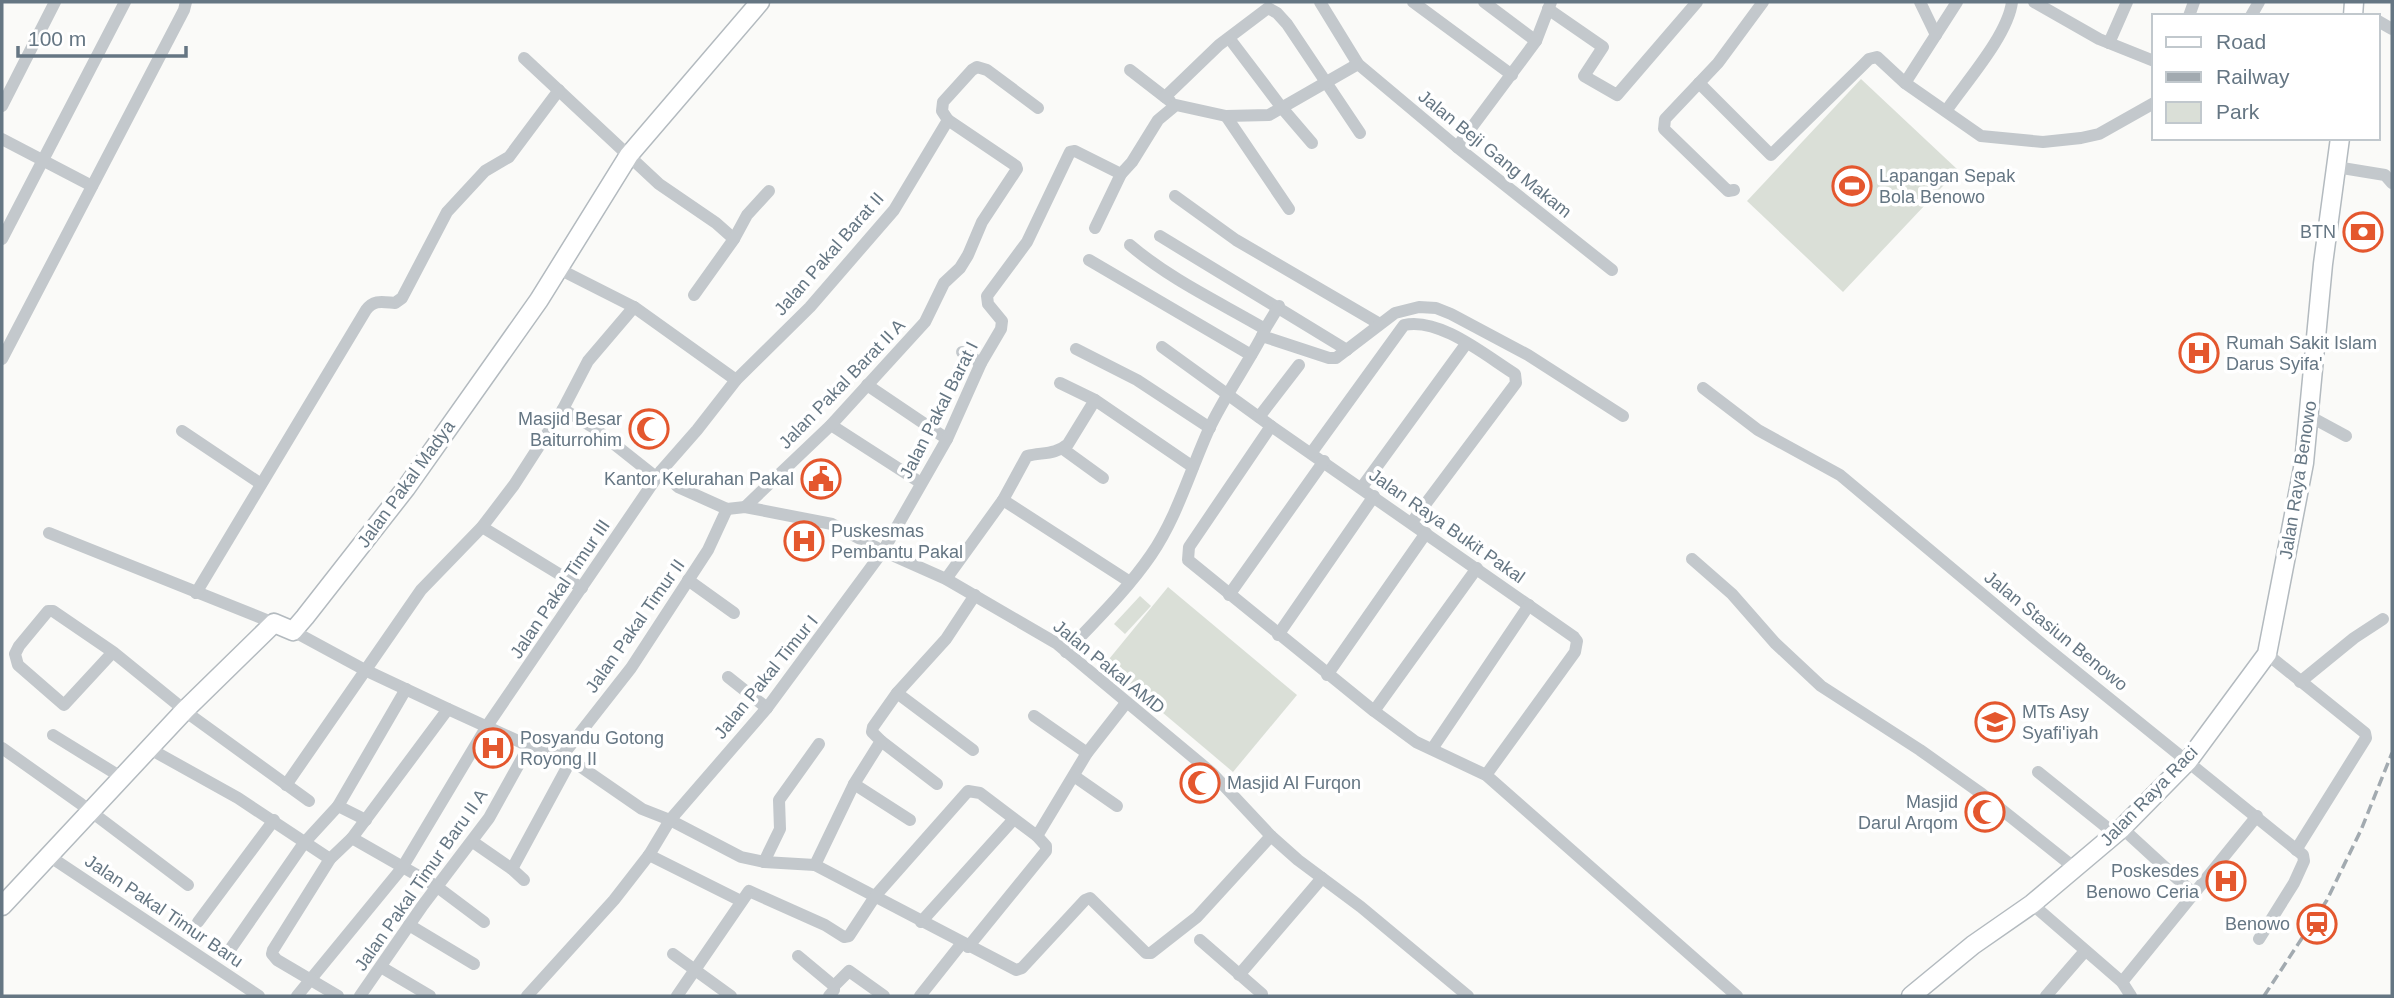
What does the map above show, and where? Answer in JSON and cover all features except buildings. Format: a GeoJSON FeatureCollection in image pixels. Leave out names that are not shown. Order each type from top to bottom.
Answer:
{"type":"FeatureCollection","features":[{"type":"Feature","properties":{"kind":"street"},"geometry":{"type":"LineString","coordinates":[[2,106],[55,2]]}},
{"type":"Feature","properties":{"kind":"street"},"geometry":{"type":"LineString","coordinates":[[2,239],[125,2]]}},
{"type":"Feature","properties":{"kind":"street"},"geometry":{"type":"LineString","coordinates":[[2,359],[186,2]]}},
{"type":"Feature","properties":{"kind":"street","name":"Jalan Pakal Madya"},"geometry":{"type":"LineString","coordinates":[[293,631],[406,488],[539,300],[629,155],[760,2]]}},
{"type":"Feature","properties":{"kind":"street","name":"Jalan Beji Gang Makam"},"geometry":{"type":"LineString","coordinates":[[1320,2],[1358,64],[1457,147],[1612,270]]}},
{"type":"Feature","properties":{"kind":"street"},"geometry":{"type":"LineString","coordinates":[[1413,2],[1512,75]]}},
{"type":"Feature","properties":{"kind":"street"},"geometry":{"type":"LineString","coordinates":[[1483,2],[1536,41]]}},
{"type":"Feature","properties":{"kind":"street"},"geometry":{"type":"LineString","coordinates":[[1457,147],[1536,41],[1550,5],[1603,47],[1584,73],[1586,78],[1617,95],[1697,2]]}},
{"type":"Feature","properties":{"kind":"street"},"geometry":{"type":"LineString","coordinates":[[1734,190],[1728,191],[1664,130],[1665,120],[1718,63],[1763,2]]}},
{"type":"Feature","properties":{"kind":"street"},"geometry":{"type":"LineString","coordinates":[[1920,2],[1936,35]]}},
{"type":"Feature","properties":{"kind":"street"},"geometry":{"type":"LineString","coordinates":[[1905,83],[1957,2]]}},
{"type":"Feature","properties":{"kind":"street"},"geometry":{"type":"LineString","coordinates":[[1946,111],[1998,37],[2010,14],[2012,2]]}},
{"type":"Feature","properties":{"kind":"street"},"geometry":{"type":"LineString","coordinates":[[2034,2],[2109,43],[2152,60]]}},
{"type":"Feature","properties":{"kind":"street"},"geometry":{"type":"LineString","coordinates":[[2109,43],[2127,2]]}},
{"type":"Feature","properties":{"kind":"street"},"geometry":{"type":"LineString","coordinates":[[1095,228],[1121,174],[1132,162],[1170,101],[1229,38],[1266,8],[1272,9],[1287,24],[1360,133]]}},
{"type":"Feature","properties":{"kind":"street"},"geometry":{"type":"LineString","coordinates":[[1229,38],[1312,143]]}},
{"type":"Feature","properties":{"kind":"street"},"geometry":{"type":"LineString","coordinates":[[1699,83],[1771,155],[1869,59],[1877,57],[1905,83],[1981,136],[2043,142],[2081,138],[2099,134],[2152,104]]}},
{"type":"Feature","properties":{"kind":"street"},"geometry":{"type":"LineString","coordinates":[[524,58],[659,184],[716,223],[734,239]]}},
{"type":"Feature","properties":{"kind":"street"},"geometry":{"type":"LineString","coordinates":[[1130,70],[1170,101],[1226,116],[1269,115],[1358,64]]}},
{"type":"Feature","properties":{"kind":"street","name":"Jalan Pakal Barat II"},"geometry":{"type":"LineString","coordinates":[[736,380],[810,307],[894,210],[948,120],[942,111],[943,102],[972,70],[977,67],[987,70],[1038,108]]}},
{"type":"Feature","properties":{"kind":"street"},"geometry":{"type":"LineString","coordinates":[[196,593],[370,304],[378,301],[395,303],[402,298],[447,212],[485,171],[509,157],[559,90]]}},
{"type":"Feature","properties":{"kind":"street"},"geometry":{"type":"LineString","coordinates":[[1226,116],[1289,209]]}},
{"type":"Feature","properties":{"kind":"street","name":"Jalan Pakal Barat II A"},"geometry":{"type":"LineString","coordinates":[[745,507],[831,425],[925,322],[944,283],[964,261],[982,222],[1017,169],[948,120]]}},
{"type":"Feature","properties":{"kind":"street"},"geometry":{"type":"LineString","coordinates":[[2,139],[92,186]]}},
{"type":"Feature","properties":{"kind":"street","name":"Jalan Raya Benowo"},"geometry":{"type":"LineString","coordinates":[[2267,654],[2301,478],[2323,264],[2340,140]]}},
{"type":"Feature","properties":{"kind":"street","name":"Jalan Pakal Barat I"},"geometry":{"type":"LineString","coordinates":[[883,551],[947,439],[981,363],[1001,329],[1002,321],[988,304],[987,296],[1027,242],[1070,152],[1079,153],[1121,174]]}},
{"type":"Feature","properties":{"kind":"street"},"geometry":{"type":"LineString","coordinates":[[2336,167],[2385,175],[2392,183]]}},
{"type":"Feature","properties":{"kind":"street"},"geometry":{"type":"LineString","coordinates":[[694,295],[734,239],[747,215],[769,191]]}},
{"type":"Feature","properties":{"kind":"street"},"geometry":{"type":"LineString","coordinates":[[1175,196],[1237,240],[1378,323]]}},
{"type":"Feature","properties":{"kind":"street"},"geometry":{"type":"LineString","coordinates":[[1160,236],[1348,350]]}},
{"type":"Feature","properties":{"kind":"street"},"geometry":{"type":"LineString","coordinates":[[1130,245],[1167,274],[1264,333],[1329,358],[1336,358],[1348,350],[1378,323],[1395,313],[1419,307],[1436,308],[1528,355],[1623,416]]}},
{"type":"Feature","properties":{"kind":"street"},"geometry":{"type":"LineString","coordinates":[[1089,260],[1251,355]]}},
{"type":"Feature","properties":{"kind":"street"},"geometry":{"type":"LineString","coordinates":[[558,268],[634,307],[736,380],[659,475]]}},
{"type":"Feature","properties":{"kind":"street"},"geometry":{"type":"LineString","coordinates":[[1066,652],[1151,555],[1169,524],[1227,393],[1279,306]]}},
{"type":"Feature","properties":{"kind":"street"},"geometry":{"type":"LineString","coordinates":[[286,785],[421,590],[482,527],[514,485],[563,409],[588,360],[634,307]]}},
{"type":"Feature","properties":{"kind":"street"},"geometry":{"type":"LineString","coordinates":[[1312,452],[1401,328],[1411,324],[1441,329],[1515,374],[1517,380],[1412,522]]}},
{"type":"Feature","properties":{"kind":"street"},"geometry":{"type":"LineString","coordinates":[[1362,487],[1466,344]]}},
{"type":"Feature","properties":{"kind":"street","name":"Jalan Raya Bukit Pakal"},"geometry":{"type":"LineString","coordinates":[[1162,347],[1574,637],[1577,646],[1575,652],[1486,775]]}},
{"type":"Feature","properties":{"kind":"street"},"geometry":{"type":"LineString","coordinates":[[1076,349],[1136,380],[1210,428]]}},
{"type":"Feature","properties":{"kind":"street"},"geometry":{"type":"LineString","coordinates":[[962,352],[981,363]]}},
{"type":"Feature","properties":{"kind":"street"},"geometry":{"type":"LineString","coordinates":[[1259,417],[1299,365]]}},
{"type":"Feature","properties":{"kind":"street"},"geometry":{"type":"LineString","coordinates":[[1060,383],[1095,400],[1193,467]]}},
{"type":"Feature","properties":{"kind":"street"},"geometry":{"type":"LineString","coordinates":[[867,385],[947,439]]}},
{"type":"Feature","properties":{"kind":"street","name":"Jalan Stasiun Benowo"},"geometry":{"type":"LineString","coordinates":[[1703,388],[1758,429],[1840,475],[2042,644],[2296,850]]}},
{"type":"Feature","properties":{"kind":"street"},"geometry":{"type":"LineString","coordinates":[[946,579],[1003,500],[1027,456],[1055,453],[1063,449],[1095,400]]}},
{"type":"Feature","properties":{"kind":"street"},"geometry":{"type":"LineString","coordinates":[[563,409],[678,487],[727,509]]}},
{"type":"Feature","properties":{"kind":"street"},"geometry":{"type":"LineString","coordinates":[[2309,416],[2346,436]]}},
{"type":"Feature","properties":{"kind":"street"},"geometry":{"type":"LineString","coordinates":[[831,425],[921,483]]}},
{"type":"Feature","properties":{"kind":"street"},"geometry":{"type":"LineString","coordinates":[[1271,426],[1189,547],[1186,556],[1188,560],[1327,675],[1416,742],[1486,775],[1737,996]]}},
{"type":"Feature","properties":{"kind":"street"},"geometry":{"type":"LineString","coordinates":[[182,431],[261,484]]}},
{"type":"Feature","properties":{"kind":"street"},"geometry":{"type":"LineString","coordinates":[[1063,449],[1103,478]]}},
{"type":"Feature","properties":{"kind":"street"},"geometry":{"type":"LineString","coordinates":[[1229,595],[1324,461]]}},
{"type":"Feature","properties":{"kind":"street","name":"Jalan Pakal Timur III"},"geometry":{"type":"LineString","coordinates":[[487,726],[659,475]]}},
{"type":"Feature","properties":{"kind":"street"},"geometry":{"type":"LineString","coordinates":[[1278,635],[1374,496]]}},
{"type":"Feature","properties":{"kind":"street"},"geometry":{"type":"LineString","coordinates":[[1003,500],[1130,582]]}},
{"type":"Feature","properties":{"kind":"street","name":"Jalan Pakal AMD"},"geometry":{"type":"LineString","coordinates":[[727,509],[745,507],[832,524],[883,551],[946,579],[1056,643],[1212,773],[1271,836],[1468,996]]}},
{"type":"Feature","properties":{"kind":"street","name":"Jalan Pakal Timur II"},"geometry":{"type":"LineString","coordinates":[[512,869],[566,758],[631,667],[708,550],[727,509]]}},
{"type":"Feature","properties":{"kind":"street"},"geometry":{"type":"LineString","coordinates":[[482,527],[582,588]]}},
{"type":"Feature","properties":{"kind":"street"},"geometry":{"type":"LineString","coordinates":[[49,533],[293,631],[365,670],[448,709],[529,746],[566,758],[642,809],[670,820],[741,857],[764,862],[815,865],[873,900],[921,922],[959,950],[1016,970],[1022,968],[1085,900],[1090,898],[1146,953],[1151,953],[1197,916],[1271,836]]}},
{"type":"Feature","properties":{"kind":"street"},"geometry":{"type":"LineString","coordinates":[[1327,675],[1426,533]]}},
{"type":"Feature","properties":{"kind":"street","name":"Jalan Pakal Timur I"},"geometry":{"type":"LineString","coordinates":[[527,996],[614,900],[649,855],[670,820],[767,708],[883,551]]}},
{"type":"Feature","properties":{"kind":"street"},"geometry":{"type":"LineString","coordinates":[[1692,559],[1732,594],[1775,643],[1821,685],[1961,779],[2076,869]]}},
{"type":"Feature","properties":{"kind":"street"},"geometry":{"type":"LineString","coordinates":[[1374,711],[1477,568]]}},
{"type":"Feature","properties":{"kind":"street"},"geometry":{"type":"LineString","coordinates":[[688,580],[734,613]]}},
{"type":"Feature","properties":{"kind":"street"},"geometry":{"type":"LineString","coordinates":[[937,784],[881,741],[872,732],[873,727],[897,693],[939,648],[975,595]]}},
{"type":"Feature","properties":{"kind":"street"},"geometry":{"type":"LineString","coordinates":[[1432,749],[1529,605]]}},
{"type":"Feature","properties":{"kind":"street"},"geometry":{"type":"LineString","coordinates":[[113,652],[64,705],[18,665],[15,654],[50,610],[113,652],[184,710],[309,801]]}},
{"type":"Feature","properties":{"kind":"street"},"geometry":{"type":"LineString","coordinates":[[2300,682],[2354,638],[2383,620]]}},
{"type":"Feature","properties":{"kind":"street"},"geometry":{"type":"LineString","coordinates":[[2,906],[184,710],[274,624]]}},
{"type":"Feature","properties":{"kind":"street"},"geometry":{"type":"LineString","coordinates":[[2259,939],[2294,883],[2304,861],[2303,855],[2296,850],[2366,738],[2364,730],[2267,654]]}},
{"type":"Feature","properties":{"kind":"street","name":"Jalan Raya Raci"},"geometry":{"type":"LineString","coordinates":[[1911,996],[1973,945],[2076,869],[2118,831],[2188,761],[2267,654]]}},
{"type":"Feature","properties":{"kind":"street"},"geometry":{"type":"LineString","coordinates":[[728,677],[767,708]]}},
{"type":"Feature","properties":{"kind":"street"},"geometry":{"type":"LineString","coordinates":[[229,951],[304,843],[338,806],[406,689]]}},
{"type":"Feature","properties":{"kind":"street"},"geometry":{"type":"LineString","coordinates":[[897,693],[973,750]]}},
{"type":"Feature","properties":{"kind":"street"},"geometry":{"type":"LineString","coordinates":[[1037,836],[1087,753],[1126,703]]}},
{"type":"Feature","properties":{"kind":"street"},"geometry":{"type":"LineString","coordinates":[[338,996],[276,960],[272,954],[273,950],[330,859],[352,838],[448,709]]}},
{"type":"Feature","properties":{"kind":"street"},"geometry":{"type":"LineString","coordinates":[[1034,716],[1087,753]]}},
{"type":"Feature","properties":{"kind":"street"},"geometry":{"type":"LineString","coordinates":[[297,996],[402,868],[487,726]]}},
{"type":"Feature","properties":{"kind":"street"},"geometry":{"type":"LineString","coordinates":[[53,735],[121,777]]}},
{"type":"Feature","properties":{"kind":"street"},"geometry":{"type":"LineString","coordinates":[[815,865],[854,784],[881,741]]}},
{"type":"Feature","properties":{"kind":"street"},"geometry":{"type":"LineString","coordinates":[[764,862],[780,830],[779,800],[819,744]]}},
{"type":"Feature","properties":{"kind":"street","name":"Jalan Pakal Timur Baru II A"},"geometry":{"type":"LineString","coordinates":[[360,996],[436,886],[489,818],[529,746]]}},
{"type":"Feature","properties":{"kind":"street"},"geometry":{"type":"LineString","coordinates":[[2,748],[188,886]]}},
{"type":"Feature","properties":{"kind":"street"},"geometry":{"type":"LineString","coordinates":[[150,748],[274,820],[330,859]]}},
{"type":"Feature","properties":{"kind":"street"},"geometry":{"type":"LineString","coordinates":[[2038,772],[2118,831],[2194,894]]}},
{"type":"Feature","properties":{"kind":"street"},"geometry":{"type":"LineString","coordinates":[[1074,776],[1117,806]]}},
{"type":"Feature","properties":{"kind":"street"},"geometry":{"type":"LineString","coordinates":[[854,784],[910,820]]}},
{"type":"Feature","properties":{"kind":"street"},"geometry":{"type":"LineString","coordinates":[[677,996],[746,893],[753,892],[846,937],[851,934],[873,900],[968,791],[980,793],[1037,836],[1046,846],[1046,851],[920,996]]}},
{"type":"Feature","properties":{"kind":"street"},"geometry":{"type":"LineString","coordinates":[[338,806],[366,820]]}},
{"type":"Feature","properties":{"kind":"street"},"geometry":{"type":"LineString","coordinates":[[2122,982],[2257,816]]}},
{"type":"Feature","properties":{"kind":"street"},"geometry":{"type":"LineString","coordinates":[[198,922],[274,820]]}},
{"type":"Feature","properties":{"kind":"street"},"geometry":{"type":"LineString","coordinates":[[921,922],[1013,820]]}},
{"type":"Feature","properties":{"kind":"street"},"geometry":{"type":"LineString","coordinates":[[352,838],[436,886],[484,922]]}},
{"type":"Feature","properties":{"kind":"street"},"geometry":{"type":"LineString","coordinates":[[472,842],[524,880]]}},
{"type":"Feature","properties":{"kind":"street"},"geometry":{"type":"LineString","coordinates":[[649,855],[741,901]]}},
{"type":"Feature","properties":{"kind":"street","name":"Jalan Pakal Timur Baru"},"geometry":{"type":"LineString","coordinates":[[49,856],[259,996]]}},
{"type":"Feature","properties":{"kind":"street"},"geometry":{"type":"LineString","coordinates":[[1239,975],[1322,878]]}},
{"type":"Feature","properties":{"kind":"street"},"geometry":{"type":"LineString","coordinates":[[2032,904],[2122,982],[2131,996]]}},
{"type":"Feature","properties":{"kind":"street"},"geometry":{"type":"LineString","coordinates":[[409,925],[474,964]]}},
{"type":"Feature","properties":{"kind":"street"},"geometry":{"type":"LineString","coordinates":[[1200,940],[1262,994]]}},
{"type":"Feature","properties":{"kind":"street"},"geometry":{"type":"LineString","coordinates":[[2046,996],[2085,951]]}},
{"type":"Feature","properties":{"kind":"street"},"geometry":{"type":"LineString","coordinates":[[673,954],[731,996]]}},
{"type":"Feature","properties":{"kind":"street"},"geometry":{"type":"LineString","coordinates":[[798,956],[832,991],[849,971],[884,996]]}},
{"type":"Feature","properties":{"kind":"street"},"geometry":{"type":"LineString","coordinates":[[381,967],[430,996]]}},
{"type":"Feature","properties":{"kind":"green space","name":"Lapangan Sepak Bola Benowo"},"geometry":{"type":"Polygon","coordinates":[[[1861,79],[1958,170],[1843,292],[1747,201],[1861,79]]]}},
{"type":"Feature","properties":{"kind":"green space"},"geometry":{"type":"Polygon","coordinates":[[[1168,587],[1297,695],[1233,772],[1105,664],[1168,587]]]}},
{"type":"Feature","properties":{"kind":"green space"},"geometry":{"type":"Polygon","coordinates":[[[1140,596],[1151,606],[1125,634],[1114,624],[1140,596]]]}},
{"type":"Feature","properties":{"kind":"railway"},"geometry":{"type":"LineString","coordinates":[[2264,996],[2327,900],[2361,830],[2392,753]]}},
{"type":"Feature","properties":{"kind":"place","name":"Lapangan Sepak Bola Benowo"},"geometry":{"type":"Point","coordinates":[1852,186]}},
{"type":"Feature","properties":{"kind":"place","name":"BTN"},"geometry":{"type":"Point","coordinates":[2363,232]}},
{"type":"Feature","properties":{"kind":"place","name":"Rumah Sakit Islam Darus Syifa'"},"geometry":{"type":"Point","coordinates":[2199,353]}},
{"type":"Feature","properties":{"kind":"place","name":"Masjid Besar Baiturrohim"},"geometry":{"type":"Point","coordinates":[649,429]}},
{"type":"Feature","properties":{"kind":"place","name":"Kantor Kelurahan Pakal"},"geometry":{"type":"Point","coordinates":[821,479]}},
{"type":"Feature","properties":{"kind":"place","name":"Puskesmas Pembantu Pakal"},"geometry":{"type":"Point","coordinates":[804,541]}},
{"type":"Feature","properties":{"kind":"place","name":"MTs Asy Syafi'iyah"},"geometry":{"type":"Point","coordinates":[1995,722]}},
{"type":"Feature","properties":{"kind":"place","name":"Posyandu Gotong Royong II"},"geometry":{"type":"Point","coordinates":[493,748]}},
{"type":"Feature","properties":{"kind":"place","name":"Masjid Al Furqon"},"geometry":{"type":"Point","coordinates":[1200,783]}},
{"type":"Feature","properties":{"kind":"place","name":"Masjid Darul Arqom"},"geometry":{"type":"Point","coordinates":[1985,812]}},
{"type":"Feature","properties":{"kind":"place","name":"Poskesdes Benowo Ceria"},"geometry":{"type":"Point","coordinates":[2226,881]}},
{"type":"Feature","properties":{"kind":"place","name":"Benowo"},"geometry":{"type":"Point","coordinates":[2317,924]}}]}
